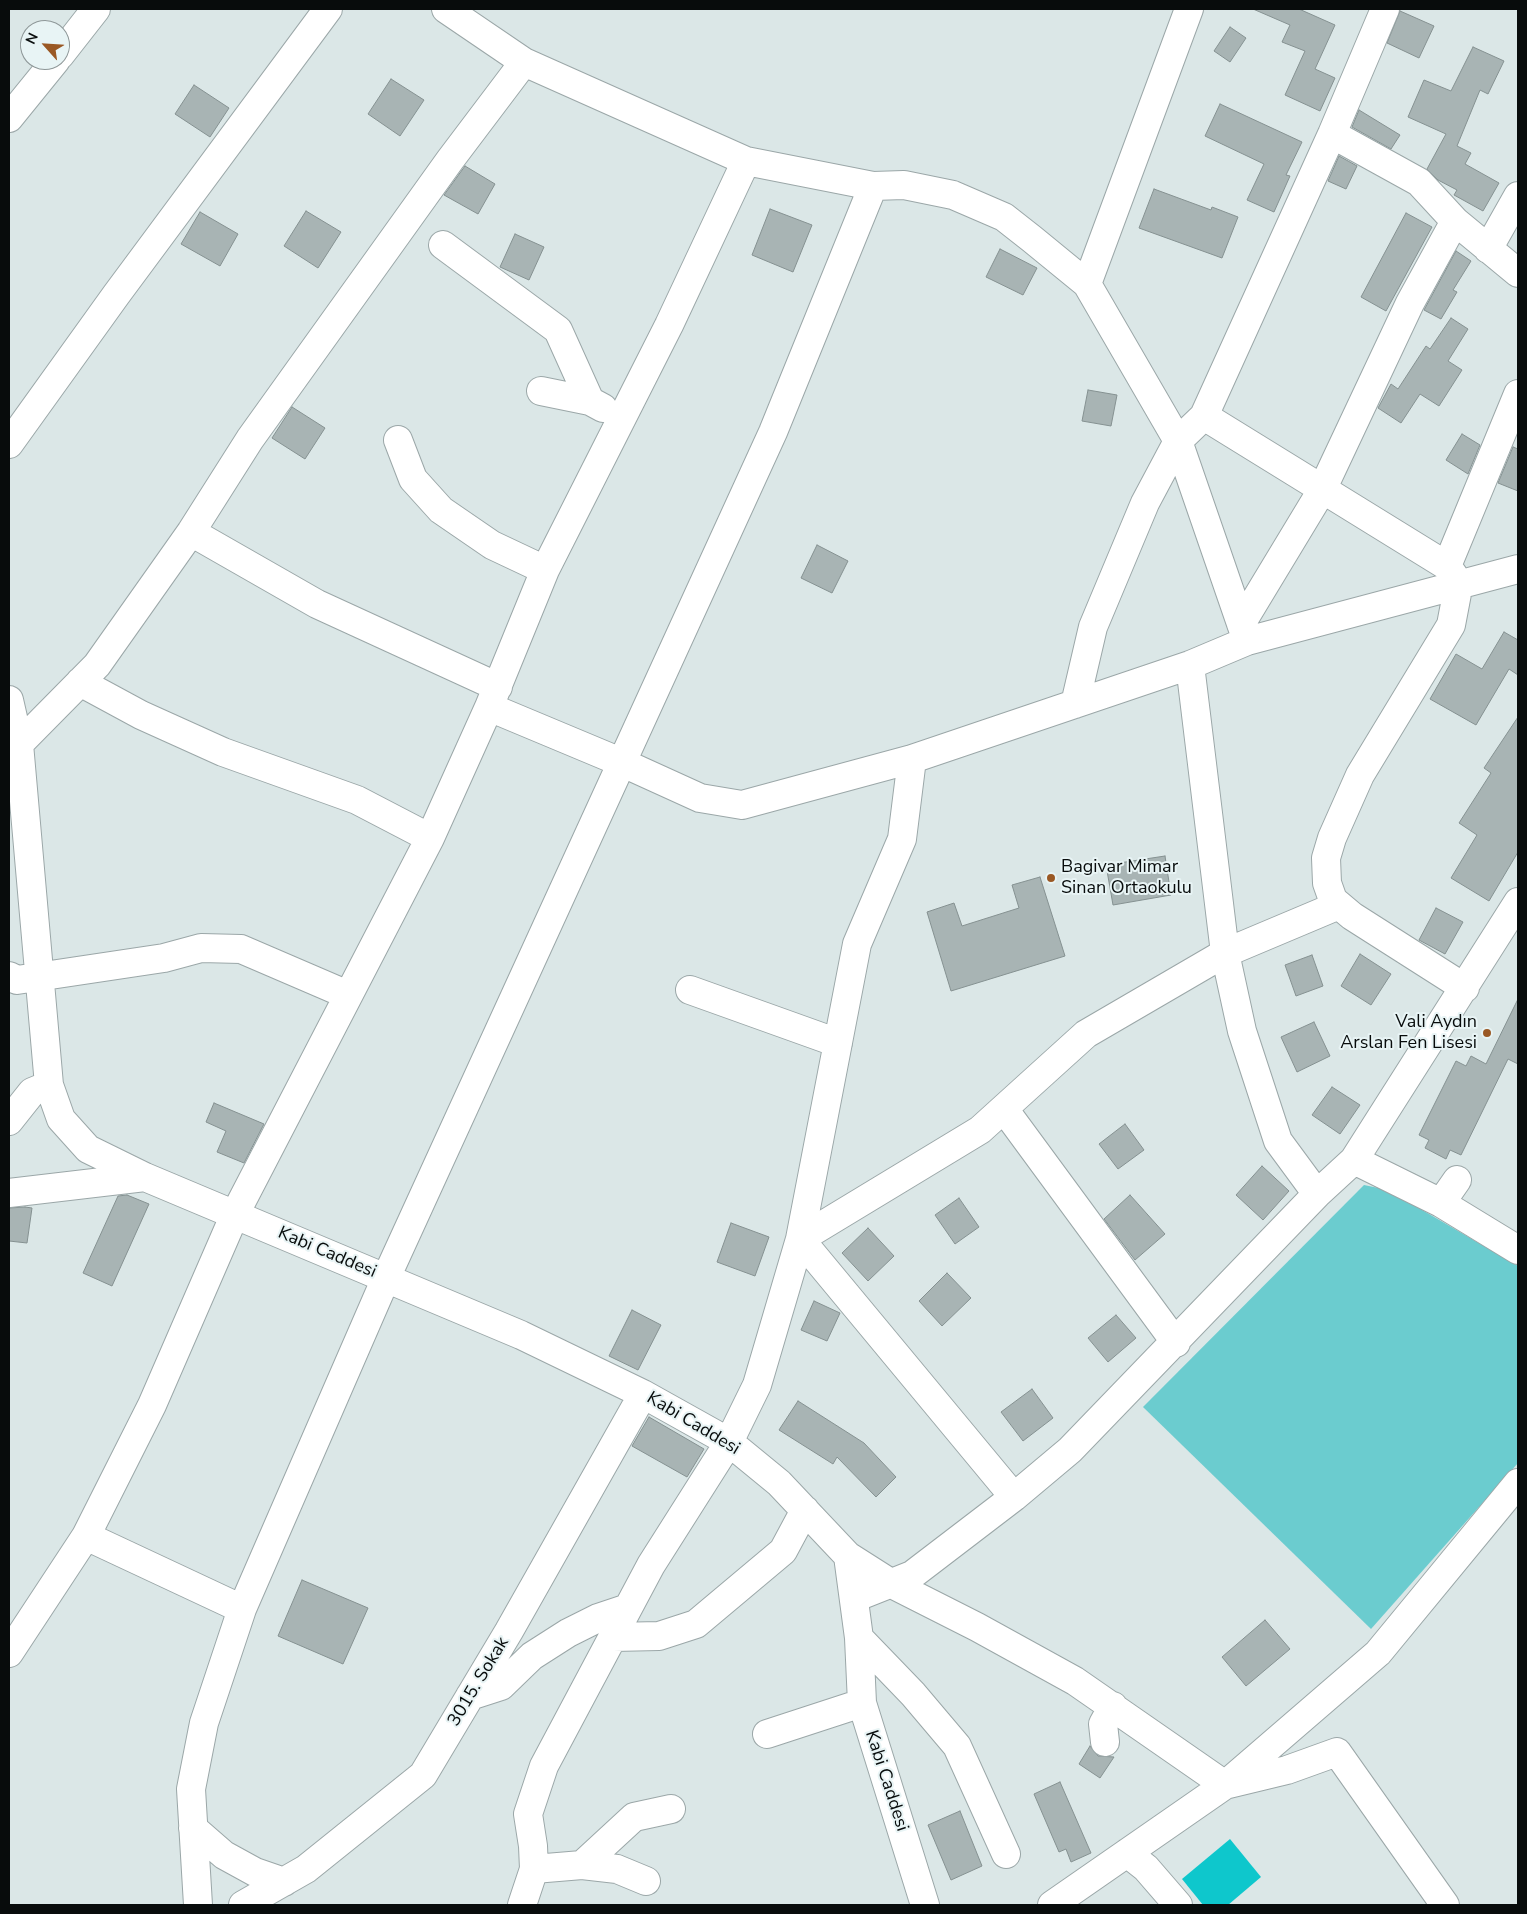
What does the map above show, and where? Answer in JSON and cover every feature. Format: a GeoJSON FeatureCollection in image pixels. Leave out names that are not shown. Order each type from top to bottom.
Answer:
{"type":"FeatureCollection","features":[{"type":"Feature","properties":{"kind":"street"},"geometry":{"type":"LineString","coordinates":[[70,42],[96,9]]}},
{"type":"Feature","properties":{"kind":"street"},"geometry":{"type":"LineString","coordinates":[[9,444],[128,279],[328,9]]}},
{"type":"Feature","properties":{"kind":"street"},"geometry":{"type":"LineString","coordinates":[[446,9],[524,62],[746,161],[873,186],[904,185],[953,195],[1004,217],[1087,284],[1178,441],[1244,632]]}},
{"type":"Feature","properties":{"kind":"street"},"geometry":{"type":"LineString","coordinates":[[1087,284],[1189,9]]}},
{"type":"Feature","properties":{"kind":"street"},"geometry":{"type":"LineString","coordinates":[[1075,704],[1093,627],[1145,503],[1178,441],[1204,416],[1332,134],[1385,9]]}},
{"type":"Feature","properties":{"kind":"street"},"geometry":{"type":"LineString","coordinates":[[16,754],[97,665],[191,532],[256,431],[450,160],[524,62]]}},
{"type":"Feature","properties":{"kind":"street"},"geometry":{"type":"LineString","coordinates":[[9,118],[48,70]]}},
{"type":"Feature","properties":{"kind":"street"},"geometry":{"type":"LineString","coordinates":[[1332,134],[1420,182],[1455,221],[1518,273]]}},
{"type":"Feature","properties":{"kind":"street"},"geometry":{"type":"LineString","coordinates":[[9,1653],[86,1536],[152,1405],[235,1214],[430,838],[494,697],[545,570],[669,325],[746,161]]}},
{"type":"Feature","properties":{"kind":"street"},"geometry":{"type":"LineString","coordinates":[[198,1905],[191,1789],[204,1723],[242,1609],[386,1278],[773,432],[873,186]]}},
{"type":"Feature","properties":{"kind":"street"},"geometry":{"type":"LineString","coordinates":[[1488,249],[1518,196]]}},
{"type":"Feature","properties":{"kind":"street"},"geometry":{"type":"LineString","coordinates":[[1244,632],[1322,490],[1410,303],[1455,221]]}},
{"type":"Feature","properties":{"kind":"street"},"geometry":{"type":"LineString","coordinates":[[444,245],[558,330],[590,401]]}},
{"type":"Feature","properties":{"kind":"street"},"geometry":{"type":"LineString","coordinates":[[542,391],[590,401],[623,417]]}},
{"type":"Feature","properties":{"kind":"street"},"geometry":{"type":"LineString","coordinates":[[1464,988],[1352,916],[1333,900],[1327,883],[1326,858],[1332,838],[1360,775],[1451,625],[1453,574],[1518,394]]}},
{"type":"Feature","properties":{"kind":"street"},"geometry":{"type":"LineString","coordinates":[[1204,416],[1453,574]]}},
{"type":"Feature","properties":{"kind":"street"},"geometry":{"type":"LineString","coordinates":[[398,440],[413,479],[441,510],[492,545],[545,570]]}},
{"type":"Feature","properties":{"kind":"street"},"geometry":{"type":"LineString","coordinates":[[191,532],[317,604],[623,763],[700,798],[742,805],[912,759],[1190,665],[1244,632],[1453,574],[1518,569]]}},
{"type":"Feature","properties":{"kind":"street"},"geometry":{"type":"LineString","coordinates":[[1190,665],[1225,953],[1242,1031],[1278,1140],[1317,1194]]}},
{"type":"Feature","properties":{"kind":"street"},"geometry":{"type":"LineString","coordinates":[[80,682],[141,715],[223,752],[357,800],[430,838]]}},
{"type":"Feature","properties":{"kind":"street","name":"Kabi Caddesi"},"geometry":{"type":"LineString","coordinates":[[9,700],[49,1085],[61,1119],[88,1149],[145,1177],[521,1335],[643,1394],[729,1442],[779,1483],[848,1556],[858,1638],[862,1702],[925,1905]]}},
{"type":"Feature","properties":{"kind":"street"},"geometry":{"type":"LineString","coordinates":[[522,1905],[534,1869],[534,1846],[528,1814],[544,1766],[652,1564],[729,1442],[757,1385],[800,1239],[857,944],[902,839],[912,759]]}},
{"type":"Feature","properties":{"kind":"street"},"geometry":{"type":"LineString","coordinates":[[854,1598],[912,1575],[1014,1497],[1070,1450],[1176,1343],[1317,1194],[1354,1160],[1518,902]]}},
{"type":"Feature","properties":{"kind":"street"},"geometry":{"type":"LineString","coordinates":[[800,1239],[980,1130],[1086,1034],[1225,953],[1339,905]]}},
{"type":"Feature","properties":{"kind":"street"},"geometry":{"type":"LineString","coordinates":[[9,976],[17,980],[164,958],[201,948],[241,949],[348,995]]}},
{"type":"Feature","properties":{"kind":"street"},"geometry":{"type":"LineString","coordinates":[[690,990],[838,1043]]}},
{"type":"Feature","properties":{"kind":"street"},"geometry":{"type":"LineString","coordinates":[[9,1121],[32,1092],[49,1085]]}},
{"type":"Feature","properties":{"kind":"street"},"geometry":{"type":"LineString","coordinates":[[1004,1109],[1176,1343]]}},
{"type":"Feature","properties":{"kind":"street"},"geometry":{"type":"LineString","coordinates":[[1354,1160],[1441,1203],[1518,1250]]}},
{"type":"Feature","properties":{"kind":"street"},"geometry":{"type":"LineString","coordinates":[[9,1193],[145,1177]]}},
{"type":"Feature","properties":{"kind":"street"},"geometry":{"type":"LineString","coordinates":[[1441,1203],[1457,1180]]}},
{"type":"Feature","properties":{"kind":"street"},"geometry":{"type":"LineString","coordinates":[[800,1239],[1014,1497]]}},
{"type":"Feature","properties":{"kind":"street","name":"3015. Sokak"},"geometry":{"type":"LineString","coordinates":[[243,1905],[306,1869],[423,1775],[643,1394]]}},
{"type":"Feature","properties":{"kind":"street"},"geometry":{"type":"LineString","coordinates":[[1052,1905],[1225,1785],[1378,1653],[1518,1483]]}},
{"type":"Feature","properties":{"kind":"street"},"geometry":{"type":"LineString","coordinates":[[613,1636],[659,1636],[696,1624],[783,1550],[805,1510]]}},
{"type":"Feature","properties":{"kind":"street"},"geometry":{"type":"LineString","coordinates":[[86,1536],[242,1609]]}},
{"type":"Feature","properties":{"kind":"street"},"geometry":{"type":"LineString","coordinates":[[848,1556],[892,1584],[1058,1672],[1113,1706],[1225,1785],[1287,1770],[1337,1752],[1445,1905]]}},
{"type":"Feature","properties":{"kind":"street"},"geometry":{"type":"LineString","coordinates":[[470,1696],[501,1686],[532,1656],[568,1633],[598,1618],[628,1608]]}},
{"type":"Feature","properties":{"kind":"street"},"geometry":{"type":"LineString","coordinates":[[858,1638],[913,1694],[957,1746],[1006,1854]]}},
{"type":"Feature","properties":{"kind":"street"},"geometry":{"type":"LineString","coordinates":[[767,1734],[862,1702]]}},
{"type":"Feature","properties":{"kind":"street"},"geometry":{"type":"LineString","coordinates":[[1105,1742],[1103,1724],[1113,1706]]}},
{"type":"Feature","properties":{"kind":"street"},"geometry":{"type":"LineString","coordinates":[[582,1865],[634,1818],[671,1809]]}},
{"type":"Feature","properties":{"kind":"street"},"geometry":{"type":"LineString","coordinates":[[193,1828],[224,1855],[255,1872],[284,1882]]}},
{"type":"Feature","properties":{"kind":"street"},"geometry":{"type":"LineString","coordinates":[[1126,1853],[1146,1868],[1178,1905]]}},
{"type":"Feature","properties":{"kind":"street"},"geometry":{"type":"LineString","coordinates":[[534,1869],[582,1865],[617,1869],[646,1881]]}},
{"type":"Feature","properties":{"kind":"shaded area"},"geometry":{"type":"Polygon","coordinates":[[[1364,1185],[1388,1190],[1518,1266],[1518,1463],[1371,1629],[1143,1407],[1364,1185]]]}},
{"type":"Feature","properties":{"kind":"shaded area"},"geometry":{"type":"Polygon","coordinates":[[[1230,1839],[1261,1877],[1228,1905],[1203,1905],[1182,1879],[1230,1839]]]}},
{"type":"Feature","properties":{"kind":"building"},"geometry":{"type":"Polygon","coordinates":[[[1253,9],[1299,9],[1335,25],[1315,69],[1335,78],[1320,111],[1285,95],[1305,51],[1282,42],[1290,25],[1253,9]]]}},
{"type":"Feature","properties":{"kind":"building"},"geometry":{"type":"Polygon","coordinates":[[[1400,11],[1434,26],[1419,58],[1387,43],[1400,11]]]}},
{"type":"Feature","properties":{"kind":"building"},"geometry":{"type":"Polygon","coordinates":[[[1230,27],[1246,38],[1230,62],[1214,51],[1230,27]]]}},
{"type":"Feature","properties":{"kind":"building"},"geometry":{"type":"Polygon","coordinates":[[[1473,47],[1504,61],[1488,94],[1480,90],[1457,146],[1471,153],[1465,164],[1499,183],[1483,211],[1454,195],[1457,190],[1438,180],[1427,169],[1446,134],[1408,117],[1424,80],[1451,91],[1473,47]]]}},
{"type":"Feature","properties":{"kind":"building"},"geometry":{"type":"Polygon","coordinates":[[[391,79],[424,100],[400,136],[368,114],[391,79]]]}},
{"type":"Feature","properties":{"kind":"building"},"geometry":{"type":"Polygon","coordinates":[[[194,85],[229,108],[210,137],[175,114],[194,85]]]}},
{"type":"Feature","properties":{"kind":"building"},"geometry":{"type":"Polygon","coordinates":[[[1220,104],[1302,142],[1286,175],[1290,176],[1274,212],[1247,200],[1264,164],[1205,136],[1220,104]]]}},
{"type":"Feature","properties":{"kind":"building"},"geometry":{"type":"Polygon","coordinates":[[[1359,110],[1400,135],[1391,149],[1352,127],[1359,110]]]}},
{"type":"Feature","properties":{"kind":"building"},"geometry":{"type":"Polygon","coordinates":[[[1339,156],[1357,166],[1346,189],[1328,181],[1339,156]]]}},
{"type":"Feature","properties":{"kind":"building"},"geometry":{"type":"Polygon","coordinates":[[[465,166],[495,184],[478,214],[444,195],[465,166]]]}},
{"type":"Feature","properties":{"kind":"building"},"geometry":{"type":"Polygon","coordinates":[[[1154,189],[1211,210],[1212,207],[1238,217],[1222,258],[1139,228],[1154,189]]]}},
{"type":"Feature","properties":{"kind":"building"},"geometry":{"type":"Polygon","coordinates":[[[770,209],[812,225],[793,272],[752,255],[770,209]]]}},
{"type":"Feature","properties":{"kind":"building"},"geometry":{"type":"Polygon","coordinates":[[[306,211],[341,232],[318,268],[284,246],[306,211]]]}},
{"type":"Feature","properties":{"kind":"building"},"geometry":{"type":"Polygon","coordinates":[[[200,212],[238,234],[220,266],[181,244],[200,212]]]}},
{"type":"Feature","properties":{"kind":"building"},"geometry":{"type":"Polygon","coordinates":[[[1406,213],[1432,227],[1386,311],[1361,297],[1406,213]]]}},
{"type":"Feature","properties":{"kind":"building"},"geometry":{"type":"Polygon","coordinates":[[[515,234],[544,247],[529,280],[500,267],[515,234]]]}},
{"type":"Feature","properties":{"kind":"building"},"geometry":{"type":"Polygon","coordinates":[[[1000,249],[1037,268],[1023,295],[986,277],[1000,249]]]}},
{"type":"Feature","properties":{"kind":"building"},"geometry":{"type":"Polygon","coordinates":[[[1456,251],[1471,261],[1453,290],[1457,292],[1441,319],[1424,310],[1456,251]]]}},
{"type":"Feature","properties":{"kind":"building"},"geometry":{"type":"Polygon","coordinates":[[[1451,318],[1468,329],[1448,361],[1462,370],[1439,406],[1420,394],[1401,423],[1378,408],[1391,384],[1398,389],[1426,346],[1430,349],[1451,318]]]}},
{"type":"Feature","properties":{"kind":"building"},"geometry":{"type":"Polygon","coordinates":[[[1088,390],[1117,395],[1111,426],[1082,421],[1088,390]]]}},
{"type":"Feature","properties":{"kind":"building"},"geometry":{"type":"Polygon","coordinates":[[[292,407],[325,428],[305,459],[272,438],[292,407]]]}},
{"type":"Feature","properties":{"kind":"building"},"geometry":{"type":"Polygon","coordinates":[[[1462,434],[1480,445],[1468,474],[1446,460],[1462,434]]]}},
{"type":"Feature","properties":{"kind":"building"},"geometry":{"type":"Polygon","coordinates":[[[1513,447],[1518,449],[1518,491],[1498,483],[1513,447]]]}},
{"type":"Feature","properties":{"kind":"building"},"geometry":{"type":"Polygon","coordinates":[[[817,545],[848,561],[832,593],[801,578],[817,545]]]}},
{"type":"Feature","properties":{"kind":"building"},"geometry":{"type":"Polygon","coordinates":[[[1504,632],[1518,640],[1518,675],[1509,669],[1476,725],[1430,699],[1456,654],[1482,669],[1504,632]]]}},
{"type":"Feature","properties":{"kind":"building"},"geometry":{"type":"Polygon","coordinates":[[[1518,717],[1518,852],[1489,901],[1451,878],[1477,835],[1459,823],[1491,773],[1484,768],[1518,717]]]}},
{"type":"Feature","properties":{"kind":"building"},"geometry":{"type":"Polygon","coordinates":[[[1165,856],[1171,895],[1113,905],[1106,865],[1165,856]]]}},
{"type":"Feature","properties":{"kind":"building"},"geometry":{"type":"Polygon","coordinates":[[[1040,877],[1065,956],[951,991],[927,912],[954,903],[962,926],[1019,908],[1012,885],[1040,877]]]}},
{"type":"Feature","properties":{"kind":"building"},"geometry":{"type":"Polygon","coordinates":[[[1436,908],[1463,922],[1445,954],[1419,940],[1436,908]]]}},
{"type":"Feature","properties":{"kind":"building"},"geometry":{"type":"Polygon","coordinates":[[[1360,954],[1391,974],[1371,1005],[1341,986],[1360,954]]]}},
{"type":"Feature","properties":{"kind":"building"},"geometry":{"type":"Polygon","coordinates":[[[1312,955],[1323,986],[1296,996],[1285,965],[1312,955]]]}},
{"type":"Feature","properties":{"kind":"building"},"geometry":{"type":"Polygon","coordinates":[[[1518,999],[1518,1064],[1508,1059],[1461,1155],[1450,1150],[1446,1159],[1425,1148],[1429,1140],[1419,1135],[1456,1061],[1466,1066],[1471,1056],[1486,1064],[1518,999]]]}},
{"type":"Feature","properties":{"kind":"building"},"geometry":{"type":"Polygon","coordinates":[[[1314,1022],[1330,1056],[1297,1072],[1281,1037],[1314,1022]]]}},
{"type":"Feature","properties":{"kind":"building"},"geometry":{"type":"Polygon","coordinates":[[[1332,1087],[1360,1105],[1340,1134],[1312,1115],[1332,1087]]]}},
{"type":"Feature","properties":{"kind":"building"},"geometry":{"type":"Polygon","coordinates":[[[214,1103],[264,1124],[244,1163],[217,1152],[226,1131],[206,1122],[214,1103]]]}},
{"type":"Feature","properties":{"kind":"building"},"geometry":{"type":"Polygon","coordinates":[[[1125,1124],[1144,1150],[1118,1169],[1099,1144],[1125,1124]]]}},
{"type":"Feature","properties":{"kind":"building"},"geometry":{"type":"Polygon","coordinates":[[[1262,1166],[1289,1191],[1263,1220],[1236,1195],[1262,1166]]]}},
{"type":"Feature","properties":{"kind":"building"},"geometry":{"type":"Polygon","coordinates":[[[127,1195],[149,1204],[112,1286],[83,1273],[118,1196],[127,1195]]]}},
{"type":"Feature","properties":{"kind":"building"},"geometry":{"type":"Polygon","coordinates":[[[1130,1195],[1165,1234],[1135,1260],[1104,1219],[1130,1195]]]}},
{"type":"Feature","properties":{"kind":"building"},"geometry":{"type":"Polygon","coordinates":[[[959,1198],[979,1227],[955,1244],[935,1215],[959,1198]]]}},
{"type":"Feature","properties":{"kind":"building"},"geometry":{"type":"Polygon","coordinates":[[[9,1208],[32,1208],[27,1243],[9,1241],[9,1208]]]}},
{"type":"Feature","properties":{"kind":"building"},"geometry":{"type":"Polygon","coordinates":[[[731,1223],[769,1237],[755,1276],[717,1262],[731,1223]]]}},
{"type":"Feature","properties":{"kind":"building"},"geometry":{"type":"Polygon","coordinates":[[[868,1228],[894,1256],[868,1281],[842,1253],[868,1228]]]}},
{"type":"Feature","properties":{"kind":"building"},"geometry":{"type":"Polygon","coordinates":[[[947,1273],[971,1298],[942,1326],[919,1301],[947,1273]]]}},
{"type":"Feature","properties":{"kind":"building"},"geometry":{"type":"Polygon","coordinates":[[[814,1301],[840,1313],[827,1341],[801,1330],[814,1301]]]}},
{"type":"Feature","properties":{"kind":"building"},"geometry":{"type":"Polygon","coordinates":[[[632,1310],[661,1325],[638,1370],[609,1356],[632,1310]]]}},
{"type":"Feature","properties":{"kind":"building"},"geometry":{"type":"Polygon","coordinates":[[[1116,1315],[1136,1338],[1108,1362],[1088,1338],[1116,1315]]]}},
{"type":"Feature","properties":{"kind":"building"},"geometry":{"type":"Polygon","coordinates":[[[1032,1389],[1053,1418],[1023,1441],[1001,1412],[1032,1389]]]}},
{"type":"Feature","properties":{"kind":"building"},"geometry":{"type":"Polygon","coordinates":[[[798,1401],[864,1443],[896,1477],[876,1497],[837,1457],[833,1464],[779,1430],[798,1401]]]}},
{"type":"Feature","properties":{"kind":"building"},"geometry":{"type":"Polygon","coordinates":[[[649,1417],[704,1449],[687,1477],[632,1446],[649,1417]]]}},
{"type":"Feature","properties":{"kind":"building"},"geometry":{"type":"Polygon","coordinates":[[[302,1580],[368,1608],[343,1664],[278,1636],[302,1580]]]}},
{"type":"Feature","properties":{"kind":"building"},"geometry":{"type":"Polygon","coordinates":[[[1265,1620],[1290,1649],[1246,1686],[1222,1657],[1265,1620]]]}},
{"type":"Feature","properties":{"kind":"building"},"geometry":{"type":"Polygon","coordinates":[[[1090,1746],[1098,1756],[1114,1757],[1100,1778],[1079,1764],[1090,1746]]]}},
{"type":"Feature","properties":{"kind":"building"},"geometry":{"type":"Polygon","coordinates":[[[1060,1782],[1091,1853],[1071,1862],[1066,1849],[1059,1852],[1034,1794],[1060,1782]]]}},
{"type":"Feature","properties":{"kind":"building"},"geometry":{"type":"Polygon","coordinates":[[[960,1811],[982,1866],[951,1880],[928,1825],[960,1811]]]}},
{"type":"Feature","properties":{"kind":"place","name":"Bagivar Mimar Sinan Ortaokulu"},"geometry":{"type":"Point","coordinates":[1051,878]}},
{"type":"Feature","properties":{"kind":"place","name":"Vali Aydın Arslan Fen Lisesi"},"geometry":{"type":"Point","coordinates":[1487,1033]}}]}
